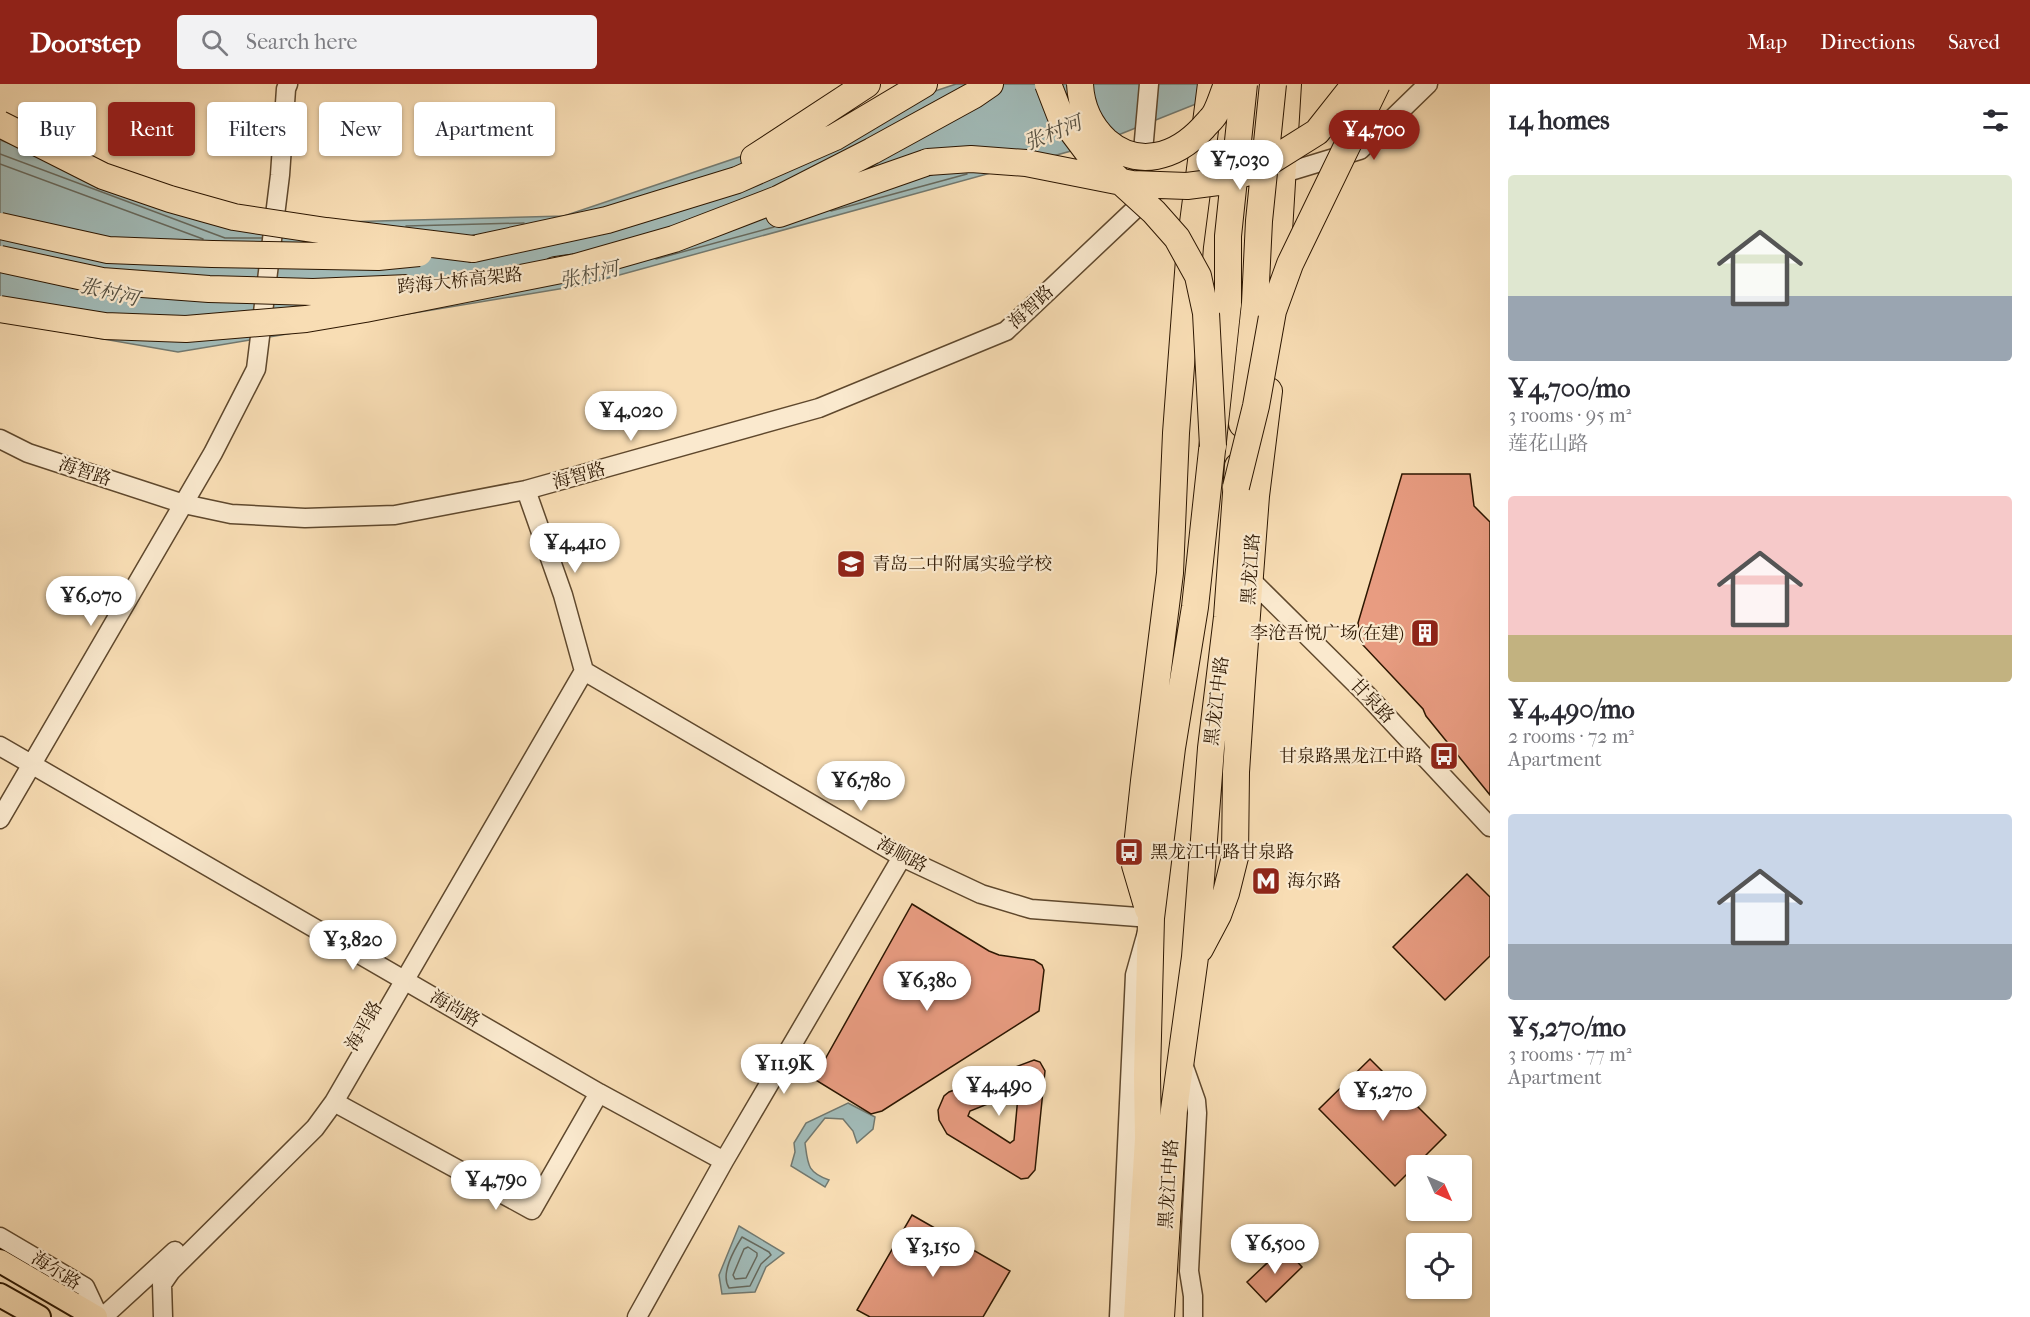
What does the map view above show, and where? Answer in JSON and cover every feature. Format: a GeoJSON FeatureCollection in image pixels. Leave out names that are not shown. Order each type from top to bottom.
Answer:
{"type":"FeatureCollection","features":[{"type":"Feature","properties":{"kind":"highway"},"geometry":{"type":"LineString","coordinates":[[657,205],[728,173],[769,150],[867,84]]}},
{"type":"Feature","properties":{"kind":"highway","name":"跨海大桥高架路"},"geometry":{"type":"LineString","coordinates":[[0,226],[108,250],[378,256],[473,249],[607,220],[737,180],[835,137],[924,84]]}},
{"type":"Feature","properties":{"kind":"highway","name":"跨海大桥高架路"},"geometry":{"type":"LineString","coordinates":[[0,259],[102,281],[209,289],[313,292],[421,288],[576,267],[674,239],[778,199],[872,151],[990,84]]}},
{"type":"Feature","properties":{"kind":"highway"},"geometry":{"type":"LineString","coordinates":[[1047,84],[1060,115],[1087,151],[1154,212],[1177,238],[1198,276],[1206,314],[1212,446]]}},
{"type":"Feature","properties":{"kind":"highway"},"geometry":{"type":"LineString","coordinates":[[1080,84],[1080,98],[1100,135],[1130,156],[1149,158],[1179,148],[1194,138],[1214,115],[1227,84]]}},
{"type":"Feature","properties":{"kind":"highway","name":"黑龙江中路"},"geometry":{"type":"LineString","coordinates":[[1151,918],[1135,866],[1143,781],[1170,573],[1176,433],[1190,246],[1211,84]]}},
{"type":"Feature","properties":{"kind":"highway","name":"黑龙江中路"},"geometry":{"type":"LineString","coordinates":[[1137,1317],[1149,1139],[1146,1075],[1151,918],[1172,747],[1196,607],[1228,303],[1228,236],[1244,84]]}},
{"type":"Feature","properties":{"kind":"highway","name":"黑龙江中路"},"geometry":{"type":"LineString","coordinates":[[1161,1317],[1174,1110],[1195,957],[1211,748],[1227,617],[1236,487],[1255,303],[1258,221],[1273,84]]}},
{"type":"Feature","properties":{"kind":"highway"},"geometry":{"type":"LineString","coordinates":[[1281,174],[1288,84]]}},
{"type":"Feature","properties":{"kind":"highway"},"geometry":{"type":"LineString","coordinates":[[674,239],[740,228],[928,162],[971,159],[1026,163],[1132,184],[1187,186],[1218,182],[1258,169],[1317,132],[1355,84]]}},
{"type":"Feature","properties":{"kind":"highway"},"geometry":{"type":"LineString","coordinates":[[1236,487],[1256,406],[1273,311],[1290,264],[1377,84]]}},
{"type":"Feature","properties":{"kind":"highway"},"geometry":{"type":"LineString","coordinates":[[0,124],[103,176],[170,199],[234,217],[473,249]]}},
{"type":"Feature","properties":{"kind":"highway","name":"黑龙江路"},"geometry":{"type":"LineString","coordinates":[[1195,957],[1218,915],[1226,893],[1234,857],[1236,772],[1256,496],[1272,360],[1281,174]]}},
{"type":"Feature","properties":{"kind":"highway"},"geometry":{"type":"LineString","coordinates":[[0,309],[105,326],[186,329],[318,317],[576,267]]}},
{"type":"Feature","properties":{"kind":"main road","name":"海尔路"},"geometry":{"type":"LineString","coordinates":[[0,1261],[99,1317]]}},
{"type":"Feature","properties":{"kind":"main road"},"geometry":{"type":"LineString","coordinates":[[0,1295],[39,1317]]}},
{"type":"Feature","properties":{"kind":"street"},"geometry":{"type":"LineString","coordinates":[[1138,205],[1149,84]]}},
{"type":"Feature","properties":{"kind":"street"},"geometry":{"type":"LineString","coordinates":[[1199,173],[1281,174],[1360,150],[1428,84]]}},
{"type":"Feature","properties":{"kind":"street"},"geometry":{"type":"LineString","coordinates":[[0,819],[184,504],[256,369],[280,175],[288,86]]}},
{"type":"Feature","properties":{"kind":"street","name":"海智路"},"geometry":{"type":"LineString","coordinates":[[0,439],[28,453],[184,504],[231,514],[305,518],[384,515],[526,490],[819,408],[1005,331],[1151,194],[1199,173]]}},
{"type":"Feature","properties":{"kind":"street"},"geometry":{"type":"LineString","coordinates":[[526,490],[563,595],[581,663]]}},
{"type":"Feature","properties":{"kind":"street","name":"甘泉路"},"geometry":{"type":"LineString","coordinates":[[1250,579],[1367,695],[1490,826]]}},
{"type":"Feature","properties":{"kind":"street","name":"海顺路"},"geometry":{"type":"LineString","coordinates":[[581,663],[903,857],[981,894],[1031,909],[1151,918]]}},
{"type":"Feature","properties":{"kind":"street","name":"海平路"},"geometry":{"type":"LineString","coordinates":[[163,1317],[162,1284],[171,1271],[315,1128],[334,1102],[400,977],[581,663]]}},
{"type":"Feature","properties":{"kind":"street","name":"海尚路"},"geometry":{"type":"LineString","coordinates":[[0,746],[598,1093],[724,1161]]}},
{"type":"Feature","properties":{"kind":"street"},"geometry":{"type":"LineString","coordinates":[[637,1317],[724,1161],[903,857]]}},
{"type":"Feature","properties":{"kind":"street"},"geometry":{"type":"LineString","coordinates":[[1119,1317],[1135,975],[1151,918]]}},
{"type":"Feature","properties":{"kind":"street","name":"海平路"},"geometry":{"type":"LineString","coordinates":[[99,1317],[162,1263],[306,1121],[400,977]]}},
{"type":"Feature","properties":{"kind":"street"},"geometry":{"type":"LineString","coordinates":[[1181,1058],[1196,1101],[1197,1113],[1189,1271],[1193,1296],[1193,1317]]}},
{"type":"Feature","properties":{"kind":"street"},"geometry":{"type":"LineString","coordinates":[[334,1102],[532,1210],[598,1093]]}},
{"type":"Feature","properties":{"kind":"street","name":"海尔路"},"geometry":{"type":"LineString","coordinates":[[0,1237],[85,1287],[99,1317]]}},
{"type":"Feature","properties":{"kind":"water","name":"张村河"},"geometry":{"type":"Polygon","coordinates":[[[956,84],[1246,84],[1093,145],[583,285],[178,352],[0,321],[0,140],[18,147],[18,156],[43,156],[229,225],[564,216],[956,84]]]}},
{"type":"Feature","properties":{"kind":"water"},"geometry":{"type":"Polygon","coordinates":[[[848,1103],[875,1117],[873,1129],[857,1143],[853,1131],[843,1119],[825,1118],[805,1143],[810,1167],[816,1174],[829,1180],[825,1187],[791,1166],[795,1152],[794,1143],[806,1123],[848,1103]]]}},
{"type":"Feature","properties":{"kind":"water"},"geometry":{"type":"Polygon","coordinates":[[[739,1226],[784,1253],[766,1267],[755,1292],[722,1294],[719,1275],[739,1226]]]}},
{"type":"Feature","properties":{"kind":"building","name":"李沧吾悦广场(在建)"},"geometry":{"type":"Polygon","coordinates":[[[1402,474],[1470,474],[1474,506],[1490,522],[1490,795],[1426,716],[1423,709],[1361,643],[1358,623],[1402,474]]]}},
{"type":"Feature","properties":{"kind":"building"},"geometry":{"type":"Polygon","coordinates":[[[1467,874],[1490,897],[1490,956],[1445,1000],[1393,947],[1467,874]]]}},
{"type":"Feature","properties":{"kind":"building"},"geometry":{"type":"Polygon","coordinates":[[[912,904],[989,951],[999,955],[1034,960],[1042,965],[1044,970],[1039,1011],[882,1111],[871,1114],[814,1079],[912,904]]]}},
{"type":"Feature","properties":{"kind":"building"},"geometry":{"type":"Polygon","coordinates":[[[1370,1059],[1446,1135],[1426,1155],[1406,1155],[1406,1175],[1395,1186],[1319,1109],[1370,1059]]]}},
{"type":"Feature","properties":{"kind":"building"},"geometry":{"type":"Polygon","coordinates":[[[1034,1060],[1040,1062],[1045,1071],[1035,1170],[1028,1178],[1021,1179],[947,1134],[939,1120],[938,1110],[944,1096],[949,1092],[1034,1060]],[[1015,1093],[970,1111],[968,1116],[1010,1143],[1014,1140],[1018,1096],[1015,1093]]]}},
{"type":"Feature","properties":{"kind":"building"},"geometry":{"type":"Polygon","coordinates":[[[912,1215],[1010,1271],[983,1317],[870,1317],[857,1310],[912,1215]]]}},
{"type":"Feature","properties":{"kind":"building"},"geometry":{"type":"Polygon","coordinates":[[[1284,1247],[1302,1267],[1266,1302],[1247,1282],[1284,1247]]]}},
{"type":"Feature","properties":{"kind":"place","name":"青岛二中附属实验学校"},"geometry":{"type":"Point","coordinates":[851,564]}},
{"type":"Feature","properties":{"kind":"place","name":"李沧吾悦广场(在建)"},"geometry":{"type":"Point","coordinates":[1425,633]}},
{"type":"Feature","properties":{"kind":"place","name":"甘泉路黑龙江中路"},"geometry":{"type":"Point","coordinates":[1444,756]}},
{"type":"Feature","properties":{"kind":"place","name":"黑龙江中路甘泉路"},"geometry":{"type":"Point","coordinates":[1129,852]}},
{"type":"Feature","properties":{"kind":"place","name":"海尔路"},"geometry":{"type":"Point","coordinates":[1266,881]}}]}
